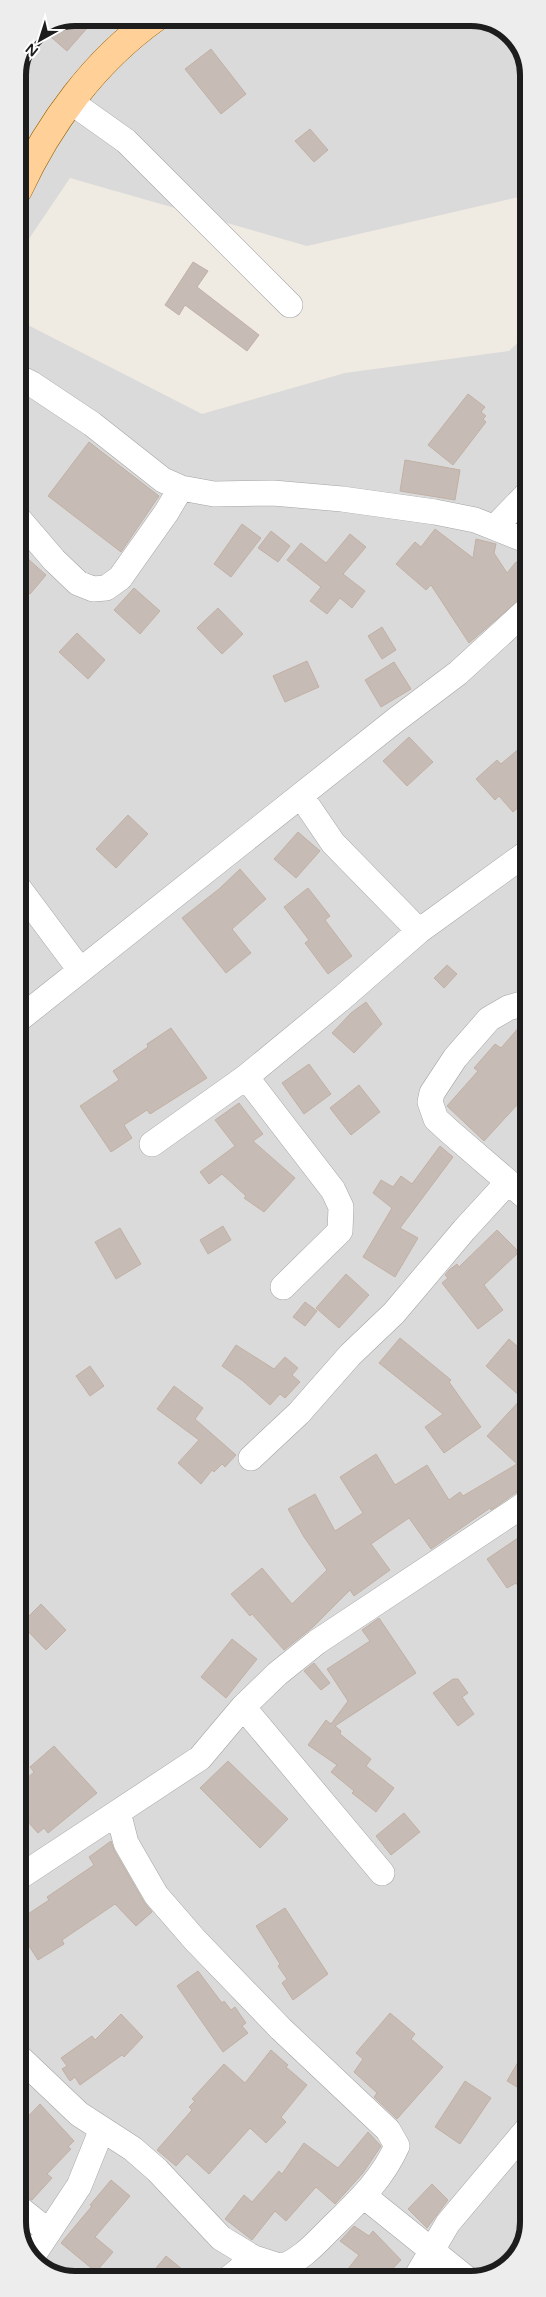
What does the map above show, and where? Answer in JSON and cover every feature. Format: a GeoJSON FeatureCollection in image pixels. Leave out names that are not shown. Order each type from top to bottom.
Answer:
{"type":"FeatureCollection","features":[{"type":"Feature","properties":{"kind":"main road"},"geometry":{"type":"LineString","coordinates":[[26,175],[46,137],[71,102],[105,61],[144,26]]}},
{"type":"Feature","properties":{"kind":"street"},"geometry":{"type":"LineString","coordinates":[[71,102],[126,141],[290,305]]}},
{"type":"Feature","properties":{"kind":"street"},"geometry":{"type":"LineString","coordinates":[[26,381],[92,424],[163,480],[181,488],[214,494],[273,493],[342,499],[435,512],[475,520],[520,538]]}},
{"type":"Feature","properties":{"kind":"street"},"geometry":{"type":"LineString","coordinates":[[26,527],[54,560],[78,583],[93,589],[106,588],[120,578],[166,513],[181,488]]}},
{"type":"Feature","properties":{"kind":"street"},"geometry":{"type":"LineString","coordinates":[[495,527],[520,501]]}},
{"type":"Feature","properties":{"kind":"street"},"geometry":{"type":"LineString","coordinates":[[26,1014],[397,719],[458,673],[520,616]]}},
{"type":"Feature","properties":{"kind":"street"},"geometry":{"type":"LineString","coordinates":[[301,796],[334,842],[419,931]]}},
{"type":"Feature","properties":{"kind":"street"},"geometry":{"type":"LineString","coordinates":[[152,1144],[246,1076],[342,998],[419,931],[520,858]]}},
{"type":"Feature","properties":{"kind":"street"},"geometry":{"type":"LineString","coordinates":[[26,898],[80,970]]}},
{"type":"Feature","properties":{"kind":"street"},"geometry":{"type":"LineString","coordinates":[[520,1004],[508,1008],[488,1019],[455,1058],[432,1093],[430,1102],[436,1119],[520,1192]]}},
{"type":"Feature","properties":{"kind":"street"},"geometry":{"type":"LineString","coordinates":[[246,1076],[333,1190],[341,1207],[340,1231],[283,1287]]}},
{"type":"Feature","properties":{"kind":"street"},"geometry":{"type":"LineString","coordinates":[[251,1458],[299,1413],[350,1356],[394,1313],[464,1230],[508,1182]]}},
{"type":"Feature","properties":{"kind":"street"},"geometry":{"type":"LineString","coordinates":[[26,1873],[200,1758],[243,1707],[277,1674],[317,1642],[520,1507]]}},
{"type":"Feature","properties":{"kind":"street"},"geometry":{"type":"LineString","coordinates":[[243,1707],[382,1873]]}},
{"type":"Feature","properties":{"kind":"street"},"geometry":{"type":"LineString","coordinates":[[26,2064],[79,2114],[133,2149],[157,2170],[221,2238],[254,2258],[282,2267],[295,2262],[310,2251],[364,2196],[384,2171],[397,2146],[388,2130],[281,2029],[195,1940],[156,1895],[126,1843],[118,1812]]}},
{"type":"Feature","properties":{"kind":"street"},"geometry":{"type":"LineString","coordinates":[[36,2251],[79,2186],[102,2129]]}},
{"type":"Feature","properties":{"kind":"street"},"geometry":{"type":"LineString","coordinates":[[419,2271],[448,2223],[520,2138]]}},
{"type":"Feature","properties":{"kind":"street"},"geometry":{"type":"LineString","coordinates":[[364,2196],[457,2271]]}},
{"type":"Feature","properties":{"kind":"street"},"geometry":{"type":"LineString","coordinates":[[26,2214],[49,2232]]}},
{"type":"Feature","properties":{"kind":"street"},"geometry":{"type":"LineString","coordinates":[[238,2271],[254,2258]]}},
{"type":"Feature","properties":{"kind":"shaded area"},"geometry":{"type":"Polygon","coordinates":[[[474,26],[489,30],[503,38],[513,51],[519,66],[520,197],[307,246],[70,178],[26,243],[27,66],[35,48],[41,41],[48,35],[66,27],[474,26]]]}},
{"type":"Feature","properties":{"kind":"shaded area"},"geometry":{"type":"Polygon","coordinates":[[[26,324],[202,414],[345,373],[509,351],[520,341],[519,2231],[508,2254],[500,2261],[480,2270],[470,2271],[72,2271],[63,2269],[43,2259],[38,2254],[30,2240],[26,2221],[26,324]]]}},
{"type":"Feature","properties":{"kind":"building"},"geometry":{"type":"Polygon","coordinates":[[[76,26],[88,27],[67,51],[48,35],[57,30],[67,27],[76,26]]]}},
{"type":"Feature","properties":{"kind":"building"},"geometry":{"type":"Polygon","coordinates":[[[211,49],[246,94],[221,114],[185,69],[211,49]]]}},
{"type":"Feature","properties":{"kind":"building"},"geometry":{"type":"Polygon","coordinates":[[[310,129],[328,150],[314,162],[295,141],[310,129]]]}},
{"type":"Feature","properties":{"kind":"building"},"geometry":{"type":"Polygon","coordinates":[[[193,262],[208,271],[197,287],[259,335],[247,351],[185,305],[179,315],[165,305],[193,262]]]}},
{"type":"Feature","properties":{"kind":"building"},"geometry":{"type":"Polygon","coordinates":[[[468,394],[485,407],[481,412],[486,416],[483,419],[486,422],[453,465],[428,445],[468,394]]]}},
{"type":"Feature","properties":{"kind":"building"},"geometry":{"type":"Polygon","coordinates":[[[89,442],[159,496],[121,552],[48,496],[89,442]]]}},
{"type":"Feature","properties":{"kind":"building"},"geometry":{"type":"Polygon","coordinates":[[[405,460],[460,470],[455,500],[400,491],[405,460]]]}},
{"type":"Feature","properties":{"kind":"building"},"geometry":{"type":"Polygon","coordinates":[[[242,524],[261,538],[231,577],[214,564],[242,524]]]}},
{"type":"Feature","properties":{"kind":"building"},"geometry":{"type":"Polygon","coordinates":[[[435,529],[473,558],[476,539],[496,544],[494,553],[507,573],[516,562],[520,565],[520,599],[469,643],[431,585],[426,590],[396,564],[415,542],[421,547],[435,529]]]}},
{"type":"Feature","properties":{"kind":"building"},"geometry":{"type":"Polygon","coordinates":[[[271,531],[290,546],[278,562],[258,548],[271,531]]]}},
{"type":"Feature","properties":{"kind":"building"},"geometry":{"type":"Polygon","coordinates":[[[350,534],[366,547],[343,574],[365,591],[352,608],[340,598],[327,614],[310,601],[321,587],[287,560],[301,543],[326,563],[350,534]]]}},
{"type":"Feature","properties":{"kind":"building"},"geometry":{"type":"Polygon","coordinates":[[[26,557],[46,575],[30,594],[26,591],[26,557]]]}},
{"type":"Feature","properties":{"kind":"building"},"geometry":{"type":"Polygon","coordinates":[[[134,588],[160,611],[140,634],[114,610],[134,588]]]}},
{"type":"Feature","properties":{"kind":"building"},"geometry":{"type":"Polygon","coordinates":[[[218,608],[243,634],[222,654],[197,628],[218,608]]]}},
{"type":"Feature","properties":{"kind":"building"},"geometry":{"type":"Polygon","coordinates":[[[382,627],[396,650],[382,659],[368,636],[382,627]]]}},
{"type":"Feature","properties":{"kind":"building"},"geometry":{"type":"Polygon","coordinates":[[[77,633],[105,660],[88,679],[59,652],[77,633]]]}},
{"type":"Feature","properties":{"kind":"building"},"geometry":{"type":"Polygon","coordinates":[[[307,661],[319,687],[285,702],[273,676],[307,661]]]}},
{"type":"Feature","properties":{"kind":"building"},"geometry":{"type":"Polygon","coordinates":[[[394,662],[411,689],[381,707],[365,680],[394,662]]]}},
{"type":"Feature","properties":{"kind":"building"},"geometry":{"type":"Polygon","coordinates":[[[409,737],[433,762],[407,786],[383,761],[409,737]]]}},
{"type":"Feature","properties":{"kind":"building"},"geometry":{"type":"Polygon","coordinates":[[[520,748],[520,806],[513,812],[499,796],[495,800],[476,779],[497,760],[501,764],[520,748]]]}},
{"type":"Feature","properties":{"kind":"building"},"geometry":{"type":"Polygon","coordinates":[[[128,815],[148,834],[116,868],[96,849],[128,815]]]}},
{"type":"Feature","properties":{"kind":"building"},"geometry":{"type":"Polygon","coordinates":[[[298,832],[320,851],[296,878],[274,859],[298,832]]]}},
{"type":"Feature","properties":{"kind":"building"},"geometry":{"type":"Polygon","coordinates":[[[240,869],[266,899],[232,929],[251,953],[226,973],[182,918],[219,889],[240,869]]]}},
{"type":"Feature","properties":{"kind":"building"},"geometry":{"type":"Polygon","coordinates":[[[308,888],[330,916],[325,920],[352,956],[328,974],[305,943],[309,940],[284,907],[308,888]]]}},
{"type":"Feature","properties":{"kind":"building"},"geometry":{"type":"Polygon","coordinates":[[[447,965],[457,974],[444,988],[434,978],[447,965]]]}},
{"type":"Feature","properties":{"kind":"building"},"geometry":{"type":"Polygon","coordinates":[[[366,1002],[382,1024],[354,1053],[332,1033],[351,1013],[366,1002]]]}},
{"type":"Feature","properties":{"kind":"building"},"geometry":{"type":"Polygon","coordinates":[[[520,1026],[520,1107],[517,1105],[484,1141],[447,1106],[478,1071],[474,1068],[495,1044],[501,1048],[520,1026]]]}},
{"type":"Feature","properties":{"kind":"building"},"geometry":{"type":"Polygon","coordinates":[[[171,1028],[207,1078],[150,1114],[147,1110],[124,1125],[132,1138],[111,1152],[80,1106],[119,1080],[113,1071],[148,1047],[147,1044],[171,1028]]]}},
{"type":"Feature","properties":{"kind":"building"},"geometry":{"type":"Polygon","coordinates":[[[309,1064],[331,1094],[304,1114],[282,1083],[309,1064]]]}},
{"type":"Feature","properties":{"kind":"building"},"geometry":{"type":"Polygon","coordinates":[[[359,1085],[380,1112],[351,1135],[330,1108],[359,1085]]]}},
{"type":"Feature","properties":{"kind":"building"},"geometry":{"type":"Polygon","coordinates":[[[239,1103],[263,1134],[253,1141],[295,1178],[264,1212],[244,1198],[246,1196],[222,1174],[209,1184],[200,1172],[235,1146],[215,1120],[239,1103]]]}},
{"type":"Feature","properties":{"kind":"building"},"geometry":{"type":"Polygon","coordinates":[[[440,1146],[453,1157],[400,1228],[418,1238],[395,1277],[363,1257],[392,1208],[373,1193],[381,1180],[393,1187],[401,1176],[412,1184],[440,1146]]]}},
{"type":"Feature","properties":{"kind":"building"},"geometry":{"type":"Polygon","coordinates":[[[223,1226],[231,1240],[208,1254],[200,1240],[223,1226]]]}},
{"type":"Feature","properties":{"kind":"building"},"geometry":{"type":"Polygon","coordinates":[[[120,1228],[141,1264],[116,1279],[95,1242],[120,1228]]]}},
{"type":"Feature","properties":{"kind":"building"},"geometry":{"type":"Polygon","coordinates":[[[497,1230],[519,1252],[484,1285],[503,1310],[478,1329],[442,1283],[448,1278],[445,1275],[449,1270],[457,1264],[459,1267],[497,1230]]]}},
{"type":"Feature","properties":{"kind":"building"},"geometry":{"type":"Polygon","coordinates":[[[346,1274],[369,1295],[339,1328],[316,1308],[346,1274]]]}},
{"type":"Feature","properties":{"kind":"building"},"geometry":{"type":"Polygon","coordinates":[[[305,1302],[317,1311],[305,1326],[293,1317],[305,1302]]]}},
{"type":"Feature","properties":{"kind":"building"},"geometry":{"type":"Polygon","coordinates":[[[400,1338],[451,1380],[449,1382],[481,1427],[444,1453],[425,1427],[443,1414],[379,1363],[400,1338]]]}},
{"type":"Feature","properties":{"kind":"building"},"geometry":{"type":"Polygon","coordinates":[[[509,1339],[520,1349],[520,1396],[486,1366],[509,1339]]]}},
{"type":"Feature","properties":{"kind":"building"},"geometry":{"type":"Polygon","coordinates":[[[236,1345],[274,1369],[285,1357],[298,1368],[292,1375],[300,1382],[285,1398],[280,1394],[270,1405],[243,1381],[222,1366],[236,1345]]]}},
{"type":"Feature","properties":{"kind":"building"},"geometry":{"type":"Polygon","coordinates":[[[90,1366],[104,1386],[90,1396],[76,1376],[90,1366]]]}},
{"type":"Feature","properties":{"kind":"building"},"geometry":{"type":"Polygon","coordinates":[[[174,1386],[203,1408],[195,1419],[236,1455],[225,1467],[222,1464],[214,1472],[212,1470],[201,1484],[178,1463],[199,1440],[157,1409],[174,1386]]]}},
{"type":"Feature","properties":{"kind":"building"},"geometry":{"type":"Polygon","coordinates":[[[520,1400],[520,1490],[491,1510],[490,1508],[431,1549],[409,1518],[371,1544],[390,1570],[354,1596],[350,1590],[313,1627],[284,1650],[252,1614],[250,1616],[231,1594],[262,1568],[292,1604],[327,1570],[304,1537],[288,1509],[315,1494],[335,1531],[363,1513],[340,1477],[376,1454],[395,1485],[427,1465],[449,1500],[460,1492],[463,1496],[517,1464],[487,1436],[520,1400]]]}},
{"type":"Feature","properties":{"kind":"building"},"geometry":{"type":"Polygon","coordinates":[[[518,1538],[520,1541],[520,1589],[516,1583],[507,1588],[487,1559],[518,1538]]]}},
{"type":"Feature","properties":{"kind":"building"},"geometry":{"type":"Polygon","coordinates":[[[41,1604],[66,1630],[46,1650],[26,1629],[26,1619],[41,1604]]]}},
{"type":"Feature","properties":{"kind":"building"},"geometry":{"type":"Polygon","coordinates":[[[379,1618],[416,1673],[335,1726],[341,1731],[340,1734],[371,1759],[366,1766],[394,1788],[376,1812],[352,1793],[354,1791],[331,1772],[337,1765],[308,1745],[326,1720],[331,1724],[348,1701],[327,1669],[370,1641],[362,1630],[379,1618]]]}},
{"type":"Feature","properties":{"kind":"building"},"geometry":{"type":"Polygon","coordinates":[[[232,1639],[257,1659],[226,1698],[201,1677],[232,1639]]]}},
{"type":"Feature","properties":{"kind":"building"},"geometry":{"type":"Polygon","coordinates":[[[314,1663],[330,1683],[321,1690],[304,1671],[314,1663]]]}},
{"type":"Feature","properties":{"kind":"building"},"geometry":{"type":"Polygon","coordinates":[[[453,1679],[458,1679],[468,1693],[462,1697],[474,1714],[458,1726],[433,1693],[453,1679]]]}},
{"type":"Feature","properties":{"kind":"building"},"geometry":{"type":"Polygon","coordinates":[[[54,1746],[97,1793],[48,1833],[44,1828],[38,1833],[26,1820],[26,1779],[34,1772],[30,1767],[54,1746]]]}},
{"type":"Feature","properties":{"kind":"building"},"geometry":{"type":"Polygon","coordinates":[[[228,1761],[288,1819],[260,1848],[200,1788],[228,1761]]]}},
{"type":"Feature","properties":{"kind":"building"},"geometry":{"type":"Polygon","coordinates":[[[404,1813],[420,1832],[391,1855],[376,1836],[404,1813]]]}},
{"type":"Feature","properties":{"kind":"building"},"geometry":{"type":"Polygon","coordinates":[[[111,1841],[114,1850],[144,1902],[152,1912],[136,1926],[115,1904],[62,1940],[64,1944],[38,1960],[26,1941],[26,1915],[49,1900],[47,1897],[94,1865],[89,1857],[111,1841]]]}},
{"type":"Feature","properties":{"kind":"building"},"geometry":{"type":"Polygon","coordinates":[[[285,1908],[328,1974],[293,2000],[282,1983],[287,1979],[278,1966],[280,1964],[256,1926],[285,1908]]]}},
{"type":"Feature","properties":{"kind":"building"},"geometry":{"type":"Polygon","coordinates":[[[198,1971],[222,2003],[224,2001],[231,2010],[235,2007],[246,2023],[242,2026],[248,2033],[223,2052],[177,1986],[198,1971]]]}},
{"type":"Feature","properties":{"kind":"building"},"geometry":{"type":"Polygon","coordinates":[[[390,2013],[415,2034],[411,2039],[443,2067],[397,2119],[374,2097],[377,2093],[354,2072],[363,2059],[356,2053],[390,2013]]]}},
{"type":"Feature","properties":{"kind":"building"},"geometry":{"type":"Polygon","coordinates":[[[121,2014],[143,2037],[124,2057],[122,2055],[80,2085],[75,2077],[70,2081],[62,2069],[67,2066],[61,2058],[92,2036],[95,2040],[121,2014]]]}},
{"type":"Feature","properties":{"kind":"building"},"geometry":{"type":"Polygon","coordinates":[[[271,2050],[288,2065],[286,2067],[307,2085],[281,2117],[286,2122],[266,2143],[250,2128],[209,2174],[187,2154],[176,2166],[157,2150],[192,2110],[189,2107],[195,2101],[192,2099],[224,2064],[245,2083],[271,2050]]]}},
{"type":"Feature","properties":{"kind":"building"},"geometry":{"type":"Polygon","coordinates":[[[520,2059],[520,2089],[507,2081],[520,2059]]]}},
{"type":"Feature","properties":{"kind":"building"},"geometry":{"type":"Polygon","coordinates":[[[465,2081],[491,2098],[460,2144],[435,2127],[465,2081]]]}},
{"type":"Feature","properties":{"kind":"building"},"geometry":{"type":"Polygon","coordinates":[[[40,2104],[74,2141],[68,2147],[71,2149],[47,2174],[52,2178],[32,2200],[26,2197],[26,2150],[28,2148],[26,2146],[26,2119],[40,2104]]]}},
{"type":"Feature","properties":{"kind":"building"},"geometry":{"type":"Polygon","coordinates":[[[368,2132],[381,2146],[363,2173],[335,2204],[316,2187],[286,2221],[275,2211],[252,2240],[225,2219],[244,2195],[252,2202],[279,2171],[282,2174],[304,2143],[338,2168],[368,2132]]]}},
{"type":"Feature","properties":{"kind":"building"},"geometry":{"type":"Polygon","coordinates":[[[111,2180],[130,2196],[95,2237],[113,2252],[97,2271],[61,2243],[92,2206],[90,2205],[111,2180]]]}},
{"type":"Feature","properties":{"kind":"building"},"geometry":{"type":"Polygon","coordinates":[[[432,2184],[448,2200],[427,2228],[408,2209],[432,2184]]]}},
{"type":"Feature","properties":{"kind":"building"},"geometry":{"type":"Polygon","coordinates":[[[354,2226],[369,2236],[373,2231],[401,2260],[391,2271],[346,2271],[359,2255],[340,2241],[354,2226]]]}},
{"type":"Feature","properties":{"kind":"building"},"geometry":{"type":"Polygon","coordinates":[[[166,2256],[184,2271],[154,2271],[166,2256]]]}}]}
